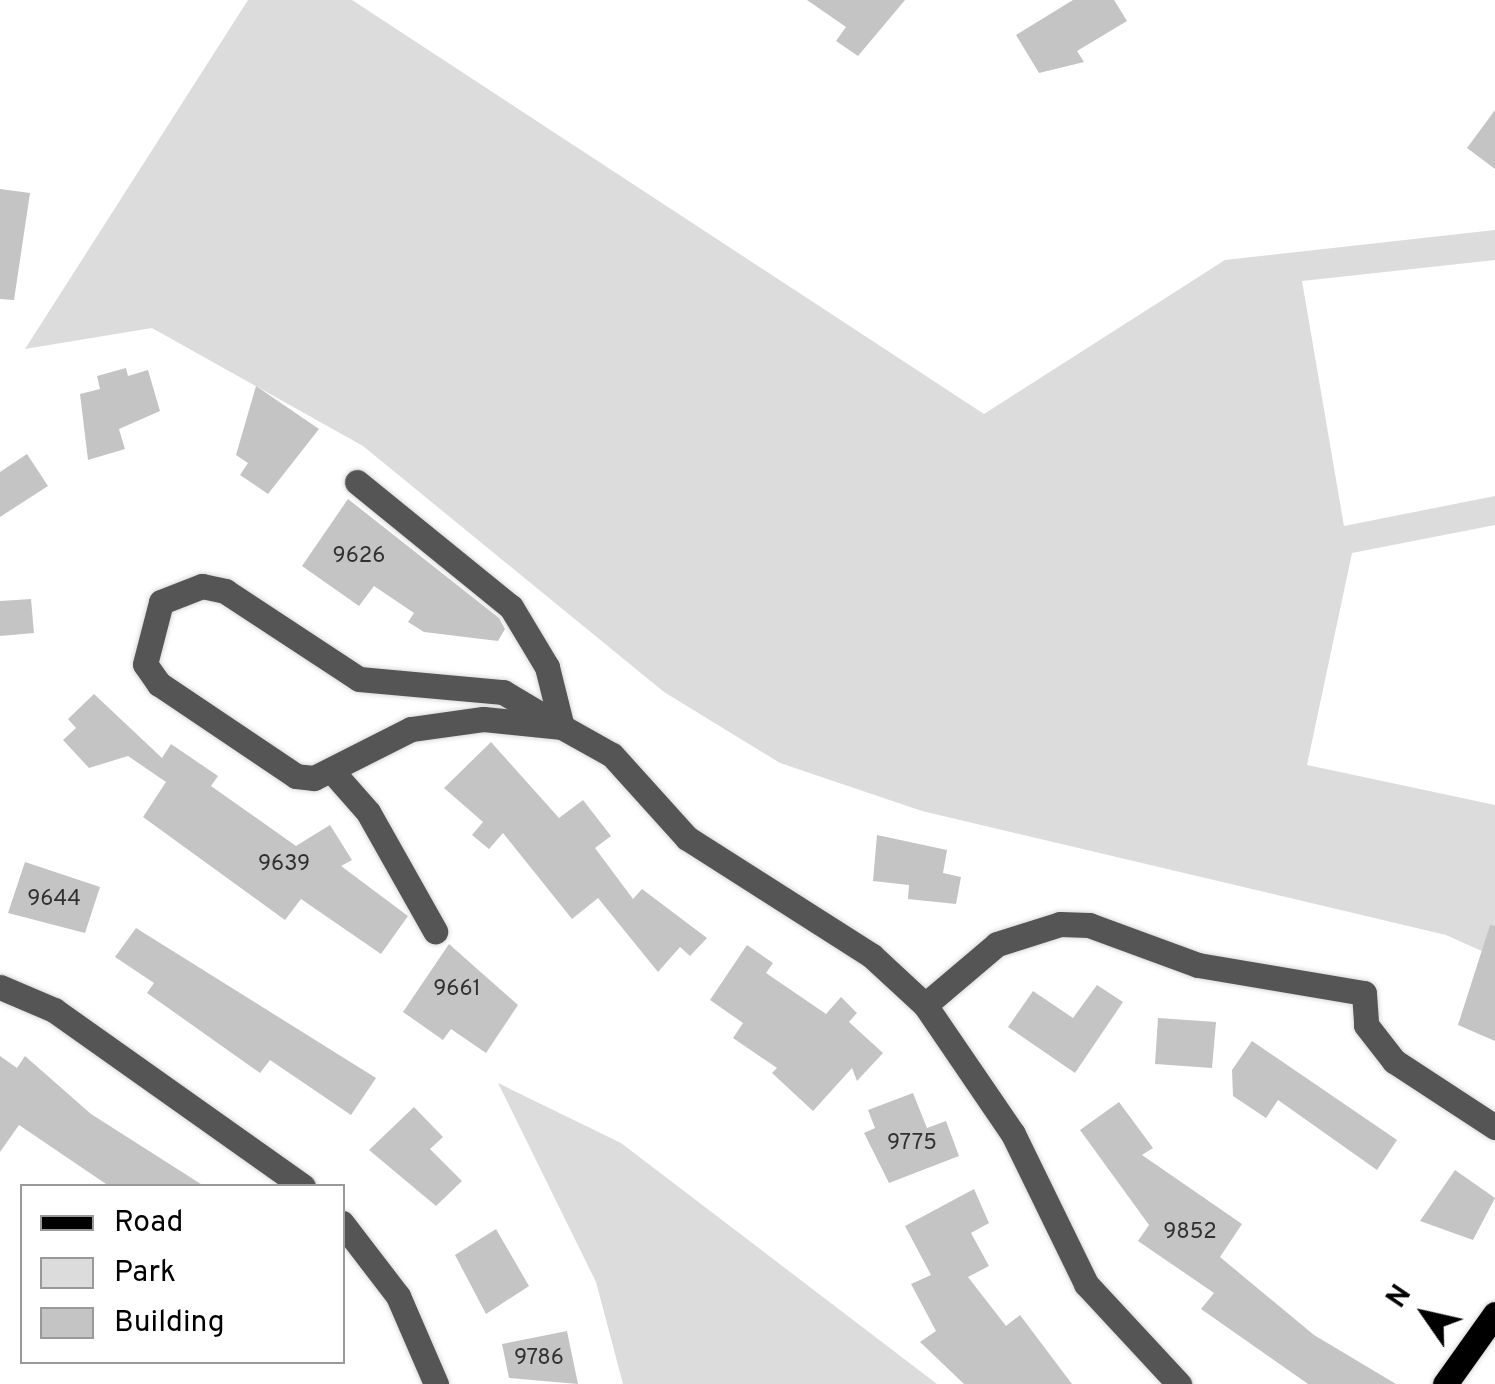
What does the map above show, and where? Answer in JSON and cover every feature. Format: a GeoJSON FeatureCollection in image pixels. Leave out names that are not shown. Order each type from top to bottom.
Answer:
{"type":"FeatureCollection","features":[{"type":"Feature","properties":{"kind":"main road"},"geometry":{"type":"LineString","coordinates":[[1445,1384],[1495,1314]]}},
{"type":"Feature","properties":{"kind":"street"},"geometry":{"type":"LineString","coordinates":[[357,482],[511,608],[547,667],[562,727]]}},
{"type":"Feature","properties":{"kind":"street"},"geometry":{"type":"LineString","coordinates":[[562,727],[483,719],[412,729],[331,770],[296,776],[159,684],[144,642],[161,602],[202,586],[225,591],[359,679],[503,692],[612,756],[687,838],[872,956],[926,1005],[1013,1134],[1086,1284],[1179,1384]]}},
{"type":"Feature","properties":{"kind":"street"},"geometry":{"type":"LineString","coordinates":[[331,770],[368,812],[435,931]]}},
{"type":"Feature","properties":{"kind":"street"},"geometry":{"type":"LineString","coordinates":[[926,1005],[997,944],[1060,924],[1249,978],[1364,993],[1366,1026],[1394,1061],[1495,1127]]}},
{"type":"Feature","properties":{"kind":"street"},"geometry":{"type":"LineString","coordinates":[[0,987],[54,1010],[300,1184]]}},
{"type":"Feature","properties":{"kind":"street"},"geometry":{"type":"LineString","coordinates":[[345,1226],[398,1296],[436,1384]]}},
{"type":"Feature","properties":{"kind":"green space"},"geometry":{"type":"Polygon","coordinates":[[[248,0],[352,0],[984,414],[1225,260],[1495,230],[1495,260],[1302,281],[1344,526],[1495,496],[1495,525],[1352,553],[1307,765],[1495,805],[1495,957],[1446,935],[922,811],[780,763],[664,692],[363,446],[152,328],[25,349],[248,0]]]}},
{"type":"Feature","properties":{"kind":"green space"},"geometry":{"type":"Polygon","coordinates":[[[498,1083],[621,1143],[937,1384],[623,1384],[596,1282],[498,1083]]]}},
{"type":"Feature","properties":{"kind":"building"},"geometry":{"type":"Polygon","coordinates":[[[807,0],[905,0],[858,56],[836,41],[846,27],[807,0]]]}},
{"type":"Feature","properties":{"kind":"building"},"geometry":{"type":"Polygon","coordinates":[[[1073,0],[1114,0],[1127,21],[1077,51],[1084,62],[1039,73],[1016,35],[1073,0]]]}},
{"type":"Feature","properties":{"kind":"building"},"geometry":{"type":"Polygon","coordinates":[[[1495,110],[1495,169],[1467,148],[1495,110]]]}},
{"type":"Feature","properties":{"kind":"building"},"geometry":{"type":"Polygon","coordinates":[[[0,189],[30,193],[14,300],[0,299],[0,189]]]}},
{"type":"Feature","properties":{"kind":"building"},"geometry":{"type":"Polygon","coordinates":[[[126,368],[128,376],[148,370],[160,411],[119,429],[125,449],[88,460],[80,394],[100,389],[97,376],[126,368]]]}},
{"type":"Feature","properties":{"kind":"building"},"geometry":{"type":"Polygon","coordinates":[[[256,386],[319,429],[268,494],[240,475],[248,463],[236,455],[256,386]]]}},
{"type":"Feature","properties":{"kind":"building"},"geometry":{"type":"Polygon","coordinates":[[[27,454],[48,486],[0,517],[0,472],[27,454]]]}},
{"type":"Feature","properties":{"kind":"building"},"geometry":{"type":"Polygon","coordinates":[[[348,499],[499,618],[505,629],[498,641],[424,632],[408,622],[414,613],[374,586],[359,606],[302,566],[348,499]]]}},
{"type":"Feature","properties":{"kind":"building"},"geometry":{"type":"Polygon","coordinates":[[[31,599],[34,633],[0,636],[0,601],[31,599]]]}},
{"type":"Feature","properties":{"kind":"building"},"geometry":{"type":"Polygon","coordinates":[[[94,694],[162,758],[171,744],[218,776],[211,786],[296,846],[330,825],[352,860],[341,866],[408,916],[381,954],[301,899],[285,920],[143,817],[166,782],[128,756],[89,768],[63,740],[76,728],[68,719],[94,694]]]}},
{"type":"Feature","properties":{"kind":"building"},"geometry":{"type":"Polygon","coordinates":[[[491,742],[559,818],[583,800],[611,836],[595,848],[633,899],[642,889],[707,938],[690,956],[680,947],[658,972],[598,898],[572,919],[503,833],[489,849],[472,835],[483,822],[444,788],[491,742]]]}},
{"type":"Feature","properties":{"kind":"building"},"geometry":{"type":"Polygon","coordinates":[[[877,835],[947,850],[943,873],[961,877],[956,904],[908,899],[909,885],[873,881],[877,835]]]}},
{"type":"Feature","properties":{"kind":"building"},"geometry":{"type":"Polygon","coordinates":[[[25,862],[100,887],[85,933],[8,913],[25,862]]]}},
{"type":"Feature","properties":{"kind":"building"},"geometry":{"type":"Polygon","coordinates":[[[1490,925],[1495,926],[1495,1041],[1458,1025],[1490,925]]]}},
{"type":"Feature","properties":{"kind":"building"},"geometry":{"type":"Polygon","coordinates":[[[136,928],[376,1078],[351,1115],[270,1060],[260,1073],[147,993],[154,983],[115,957],[136,928]]]}},
{"type":"Feature","properties":{"kind":"building"},"geometry":{"type":"Polygon","coordinates":[[[449,944],[518,1005],[486,1053],[451,1029],[443,1040],[403,1012],[449,944]]]}},
{"type":"Feature","properties":{"kind":"building"},"geometry":{"type":"Polygon","coordinates":[[[747,945],[773,963],[766,973],[826,1014],[841,997],[857,1013],[849,1022],[883,1053],[857,1081],[852,1068],[813,1111],[772,1073],[777,1068],[733,1038],[743,1023],[710,1000],[747,945]]]}},
{"type":"Feature","properties":{"kind":"building"},"geometry":{"type":"Polygon","coordinates":[[[1097,985],[1123,1002],[1075,1073],[1008,1027],[1033,991],[1073,1018],[1097,985]]]}},
{"type":"Feature","properties":{"kind":"building"},"geometry":{"type":"Polygon","coordinates":[[[1158,1018],[1216,1022],[1212,1068],[1155,1064],[1158,1018]]]}},
{"type":"Feature","properties":{"kind":"building"},"geometry":{"type":"Polygon","coordinates":[[[1252,1041],[1397,1140],[1377,1170],[1278,1100],[1266,1118],[1233,1096],[1232,1070],[1252,1041]]]}},
{"type":"Feature","properties":{"kind":"building"},"geometry":{"type":"Polygon","coordinates":[[[0,1056],[17,1068],[25,1056],[91,1114],[201,1184],[106,1184],[19,1125],[0,1152],[0,1056]]]}},
{"type":"Feature","properties":{"kind":"building"},"geometry":{"type":"Polygon","coordinates":[[[913,1093],[927,1128],[946,1121],[959,1156],[889,1183],[864,1133],[875,1128],[868,1110],[913,1093]]]}},
{"type":"Feature","properties":{"kind":"building"},"geometry":{"type":"Polygon","coordinates":[[[1119,1102],[1153,1148],[1142,1155],[1242,1224],[1220,1257],[1314,1335],[1396,1384],[1308,1384],[1201,1309],[1214,1293],[1138,1241],[1149,1225],[1080,1130],[1119,1102]]]}},
{"type":"Feature","properties":{"kind":"building"},"geometry":{"type":"Polygon","coordinates":[[[414,1107],[443,1137],[430,1149],[462,1181],[436,1206],[369,1150],[414,1107]]]}},
{"type":"Feature","properties":{"kind":"building"},"geometry":{"type":"Polygon","coordinates":[[[1455,1170],[1495,1198],[1473,1240],[1420,1221],[1455,1170]]]}},
{"type":"Feature","properties":{"kind":"building"},"geometry":{"type":"Polygon","coordinates":[[[974,1189],[989,1223],[971,1233],[989,1266],[968,1277],[1006,1326],[1020,1315],[1072,1384],[964,1384],[920,1342],[936,1331],[911,1284],[931,1275],[905,1226],[974,1189]]]}},
{"type":"Feature","properties":{"kind":"building"},"geometry":{"type":"Polygon","coordinates":[[[496,1229],[529,1286],[486,1314],[455,1255],[496,1229]]]}},
{"type":"Feature","properties":{"kind":"building"},"geometry":{"type":"Polygon","coordinates":[[[567,1331],[578,1384],[509,1378],[502,1344],[567,1331]]]}}]}
